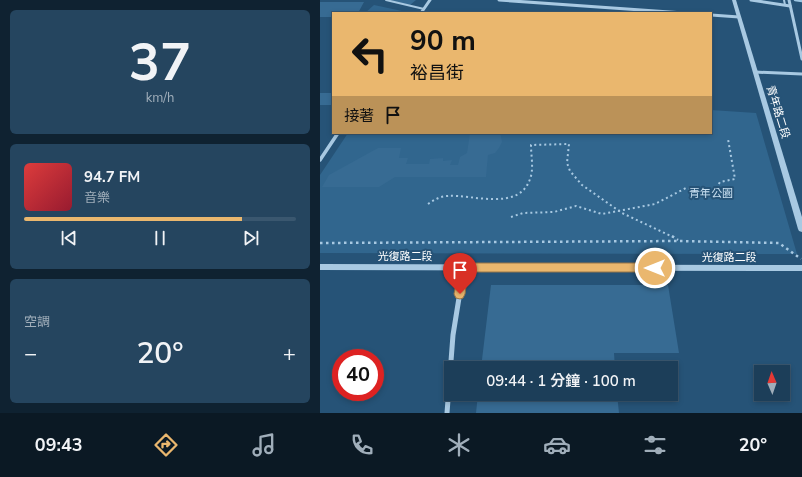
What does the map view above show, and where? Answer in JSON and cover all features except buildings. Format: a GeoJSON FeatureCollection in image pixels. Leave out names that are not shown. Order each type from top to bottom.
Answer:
{"type":"FeatureCollection","features":[{"type":"Feature","properties":{"kind":"street"},"geometry":{"type":"LineString","coordinates":[[422,12],[430,0]]}},
{"type":"Feature","properties":{"kind":"street"},"geometry":{"type":"LineString","coordinates":[[499,0],[670,12]]}},
{"type":"Feature","properties":{"kind":"street","name":"青年路二段"},"geometry":{"type":"LineString","coordinates":[[734,0],[802,229]]}},
{"type":"Feature","properties":{"kind":"street"},"geometry":{"type":"LineString","coordinates":[[751,0],[790,6]]}},
{"type":"Feature","properties":{"kind":"street"},"geometry":{"type":"LineString","coordinates":[[789,0],[802,59]]}},
{"type":"Feature","properties":{"kind":"street"},"geometry":{"type":"LineString","coordinates":[[712,15],[739,17]]}},
{"type":"Feature","properties":{"kind":"street"},"geometry":{"type":"LineString","coordinates":[[755,72],[802,74]]}},
{"type":"Feature","properties":{"kind":"street"},"geometry":{"type":"LineString","coordinates":[[320,160],[337,134]]}},
{"type":"Feature","properties":{"kind":"street","name":"光復路二段"},"geometry":{"type":"LineString","coordinates":[[320,267],[802,268]]}},
{"type":"Feature","properties":{"kind":"street"},"geometry":{"type":"LineString","coordinates":[[447,413],[453,335],[464,267]]}},
{"type":"Feature","properties":{"kind":"lane"},"geometry":{"type":"LineString","coordinates":[[386,0],[424,9]]}},
{"type":"Feature","properties":{"kind":"lane"},"geometry":{"type":"LineString","coordinates":[[784,0],[785,5]]}},
{"type":"Feature","properties":{"kind":"path"},"geometry":{"type":"LineString","coordinates":[[511,216],[535,211],[558,211],[580,206],[593,213],[618,212],[655,204],[686,188],[710,193],[715,190],[720,182],[735,178],[728,139]]}},
{"type":"Feature","properties":{"kind":"path"},"geometry":{"type":"LineString","coordinates":[[428,204],[434,198],[449,195],[487,201],[513,196],[521,192],[529,181],[531,145],[569,144],[566,154],[567,163],[573,177],[618,212],[662,230],[679,241]]}},
{"type":"Feature","properties":{"kind":"path"},"geometry":{"type":"LineString","coordinates":[[320,243],[679,241],[779,243],[802,259]]}},
{"type":"Feature","properties":{"kind":"green space"},"geometry":{"type":"Polygon","coordinates":[[[374,5],[402,11],[401,12],[366,12],[374,5]]]}},
{"type":"Feature","properties":{"kind":"green space","name":"青年公園"},"geometry":{"type":"Polygon","coordinates":[[[712,110],[756,113],[797,254],[320,253],[320,175],[347,134],[712,134],[712,110]]]}},
{"type":"Feature","properties":{"kind":"waterway"},"geometry":{"type":"LineString","coordinates":[[795,0],[802,1]]}},
{"type":"Feature","properties":{"kind":"route"},"geometry":{"type":"LineString","coordinates":[[460,294],[464,267],[655,268]]}}]}
